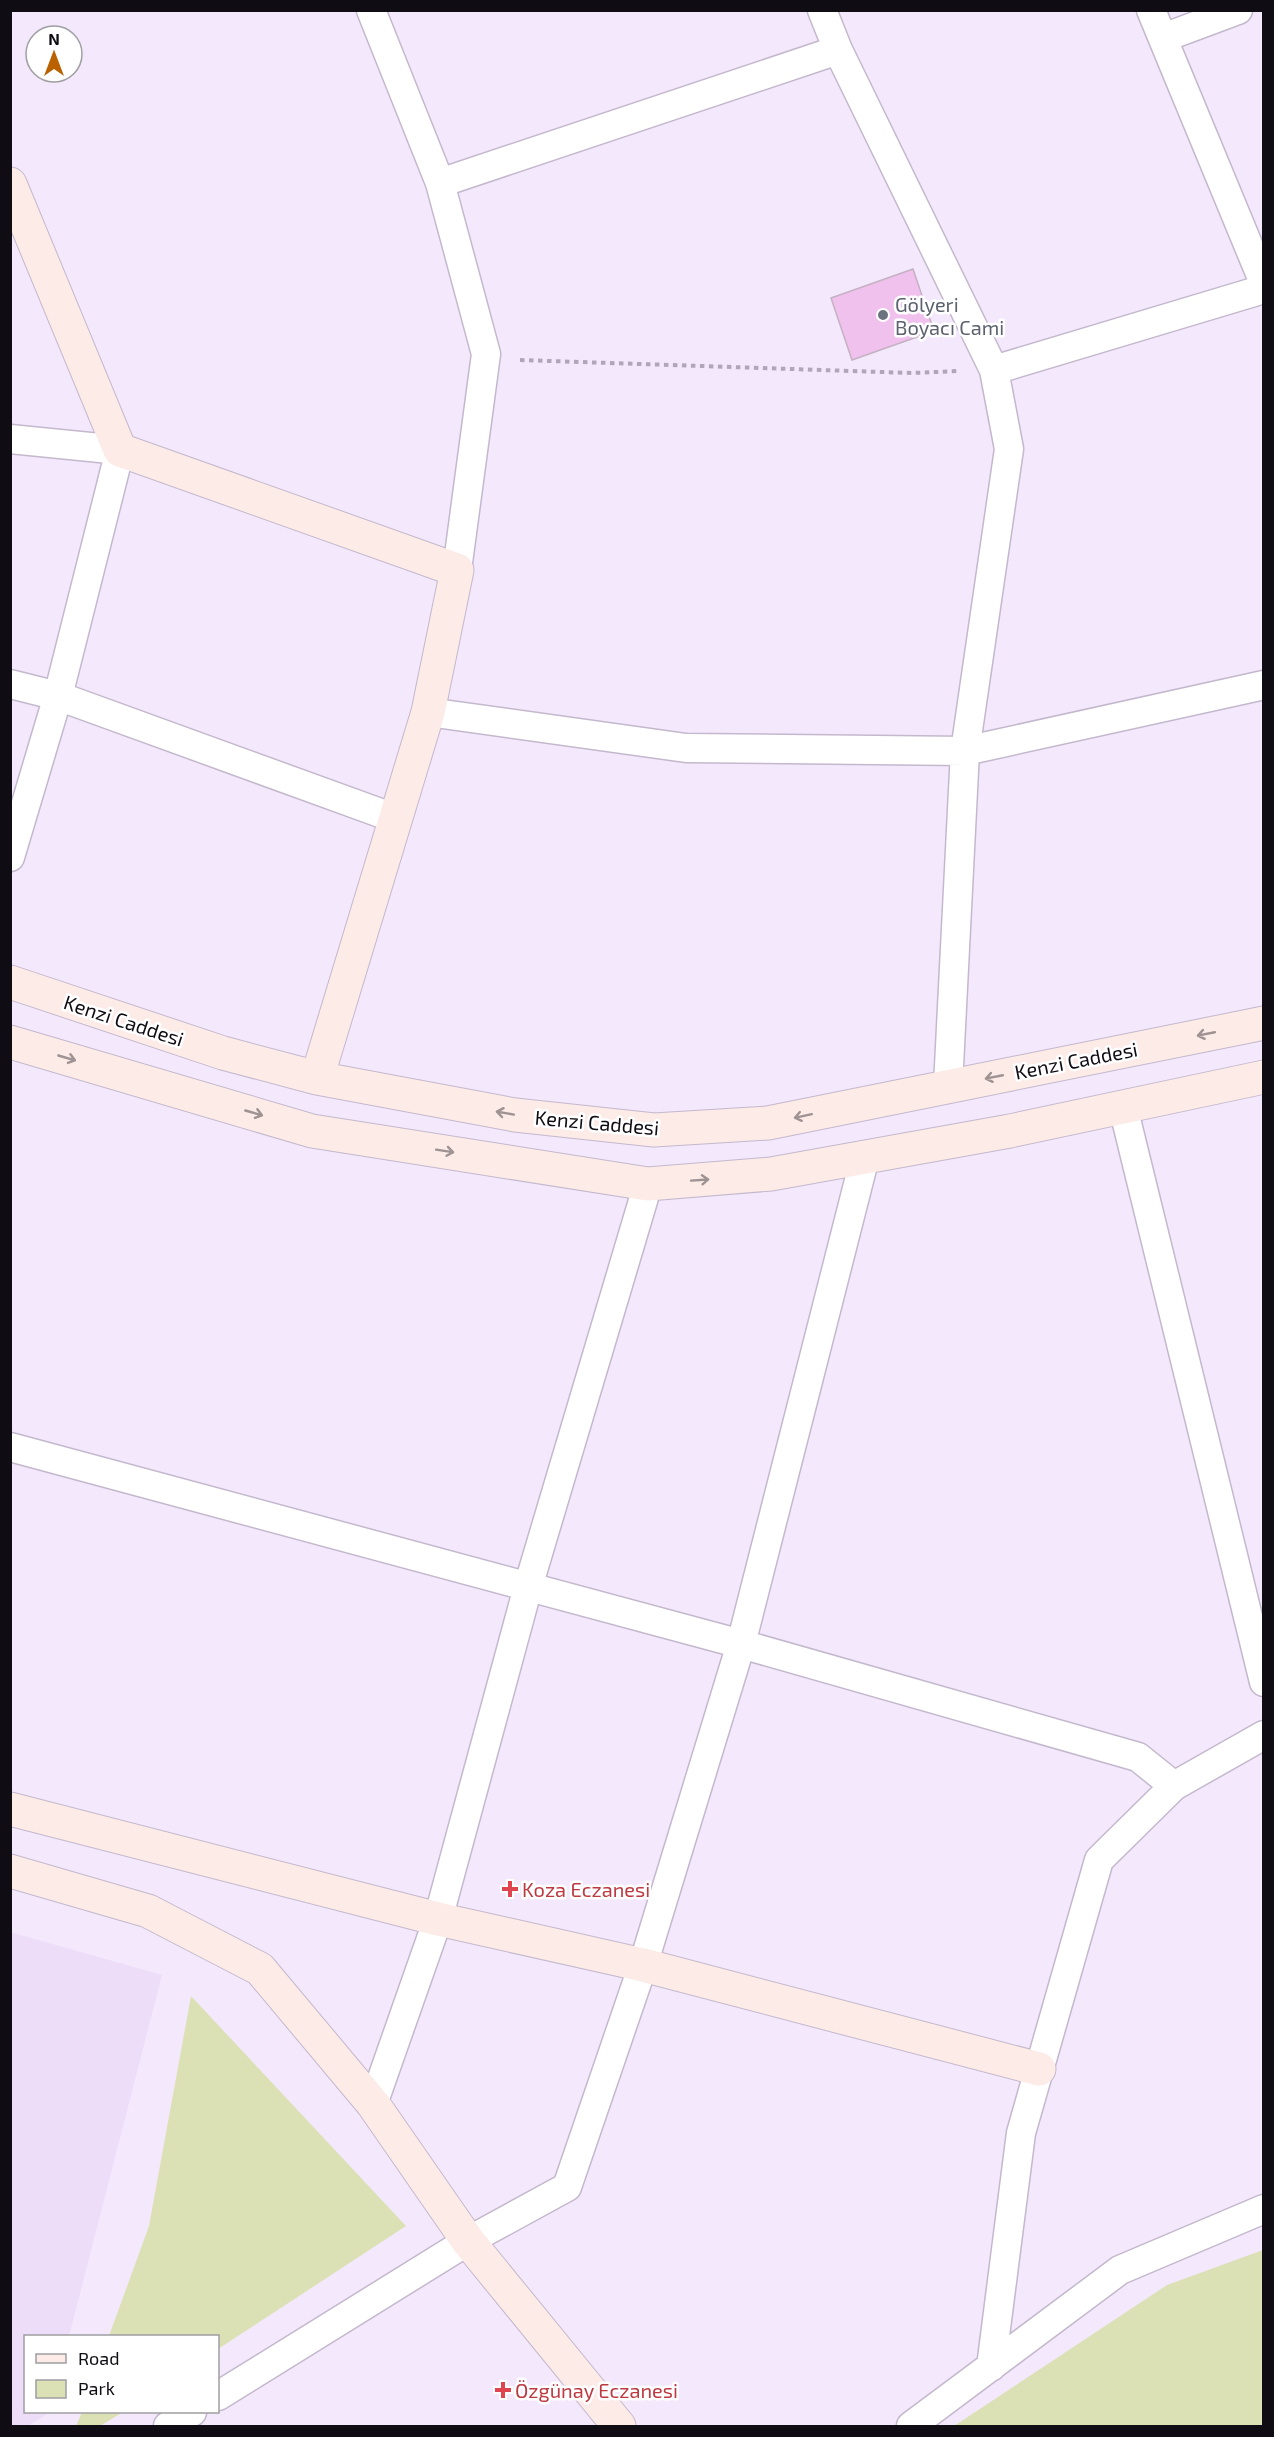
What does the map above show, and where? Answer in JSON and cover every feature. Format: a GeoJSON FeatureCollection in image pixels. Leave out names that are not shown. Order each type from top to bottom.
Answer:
{"type":"FeatureCollection","features":[{"type":"Feature","properties":{"kind":"street"},"geometry":{"type":"LineString","coordinates":[[317,1078],[428,712],[458,570],[486,354],[440,183],[371,10]]}},
{"type":"Feature","properties":{"kind":"street"},"geometry":{"type":"LineString","coordinates":[[822,10],[838,50],[994,370],[1009,449],[965,752],[948,1086]]}},
{"type":"Feature","properties":{"kind":"street"},"geometry":{"type":"LineString","coordinates":[[1151,10],[1263,283]]}},
{"type":"Feature","properties":{"kind":"street"},"geometry":{"type":"LineString","coordinates":[[1163,38],[1238,10]]}},
{"type":"Feature","properties":{"kind":"street"},"geometry":{"type":"LineString","coordinates":[[440,183],[838,50]]}},
{"type":"Feature","properties":{"kind":"street"},"geometry":{"type":"LineString","coordinates":[[10,184],[120,450],[58,696],[10,857]]}},
{"type":"Feature","properties":{"kind":"street"},"geometry":{"type":"LineString","coordinates":[[994,370],[1263,290]]}},
{"type":"Feature","properties":{"kind":"street"},"geometry":{"type":"LineString","coordinates":[[10,440],[120,450],[458,570]]}},
{"type":"Feature","properties":{"kind":"street"},"geometry":{"type":"LineString","coordinates":[[10,684],[58,696],[394,818]]}},
{"type":"Feature","properties":{"kind":"street"},"geometry":{"type":"LineString","coordinates":[[428,712],[686,748],[965,752],[1263,685]]}},
{"type":"Feature","properties":{"kind":"street","name":"Kenzi Caddesi"},"geometry":{"type":"LineString","coordinates":[[10,982],[223,1053],[317,1078],[515,1115],[654,1130],[768,1123],[1263,1023]]}},
{"type":"Feature","properties":{"kind":"street"},"geometry":{"type":"LineString","coordinates":[[10,1042],[312,1131],[648,1184],[771,1174],[1010,1131],[1263,1077]]}},
{"type":"Feature","properties":{"kind":"street"},"geometry":{"type":"LineString","coordinates":[[1123,1107],[1263,1682]]}},
{"type":"Feature","properties":{"kind":"street"},"geometry":{"type":"LineString","coordinates":[[219,2395],[468,2241],[567,2187],[643,1965],[741,1644],[865,1157]]}},
{"type":"Feature","properties":{"kind":"street"},"geometry":{"type":"LineString","coordinates":[[373,2104],[438,1919],[528,1587],[648,1184]]}},
{"type":"Feature","properties":{"kind":"street"},"geometry":{"type":"LineString","coordinates":[[10,1447],[741,1644],[1138,1757],[1174,1786]]}},
{"type":"Feature","properties":{"kind":"street"},"geometry":{"type":"LineString","coordinates":[[991,2367],[1021,2133],[1099,1860],[1174,1786],[1263,1735]]}},
{"type":"Feature","properties":{"kind":"street"},"geometry":{"type":"LineString","coordinates":[[10,1809],[438,1919],[643,1965],[1039,2069]]}},
{"type":"Feature","properties":{"kind":"street"},"geometry":{"type":"LineString","coordinates":[[10,1871],[148,1911],[260,1968],[373,2104],[468,2241],[619,2427]]}},
{"type":"Feature","properties":{"kind":"street"},"geometry":{"type":"LineString","coordinates":[[911,2427],[1120,2270],[1263,2208]]}},
{"type":"Feature","properties":{"kind":"street"},"geometry":{"type":"LineString","coordinates":[[168,2427],[190,2413]]}},
{"type":"Feature","properties":{"kind":"path"},"geometry":{"type":"LineString","coordinates":[[486,354],[529,362],[912,373],[994,370]]}},
{"type":"Feature","properties":{"kind":"shaded area"},"geometry":{"type":"Polygon","coordinates":[[[10,1932],[162,1975],[69,2335],[24,2335],[24,2413],[48,2413],[28,2426],[10,2426],[10,1932]]]}},
{"type":"Feature","properties":{"kind":"green space"},"geometry":{"type":"Polygon","coordinates":[[[191,1996],[406,2226],[219,2348],[219,2335],[109,2335],[149,2226],[191,1996]]]}},
{"type":"Feature","properties":{"kind":"green space"},"geometry":{"type":"Polygon","coordinates":[[[1263,2250],[1263,2426],[954,2426],[1167,2285],[1263,2250]]]}},
{"type":"Feature","properties":{"kind":"green space"},"geometry":{"type":"Polygon","coordinates":[[[82,2413],[121,2413],[100,2426],[76,2426],[82,2413]]]}},
{"type":"Feature","properties":{"kind":"building","name":"Gölyeri Boyacı Cami"},"geometry":{"type":"Polygon","coordinates":[[[913,269],[934,331],[852,360],[831,298],[913,269]]]}},
{"type":"Feature","properties":{"kind":"place","name":"Gölyeri Boyacı Cami"},"geometry":{"type":"Point","coordinates":[883,315]}},
{"type":"Feature","properties":{"kind":"place","name":"Koza Eczanesi"},"geometry":{"type":"Point","coordinates":[510,1889]}},
{"type":"Feature","properties":{"kind":"place","name":"Özgünay Eczanesi"},"geometry":{"type":"Point","coordinates":[503,2390]}}]}
